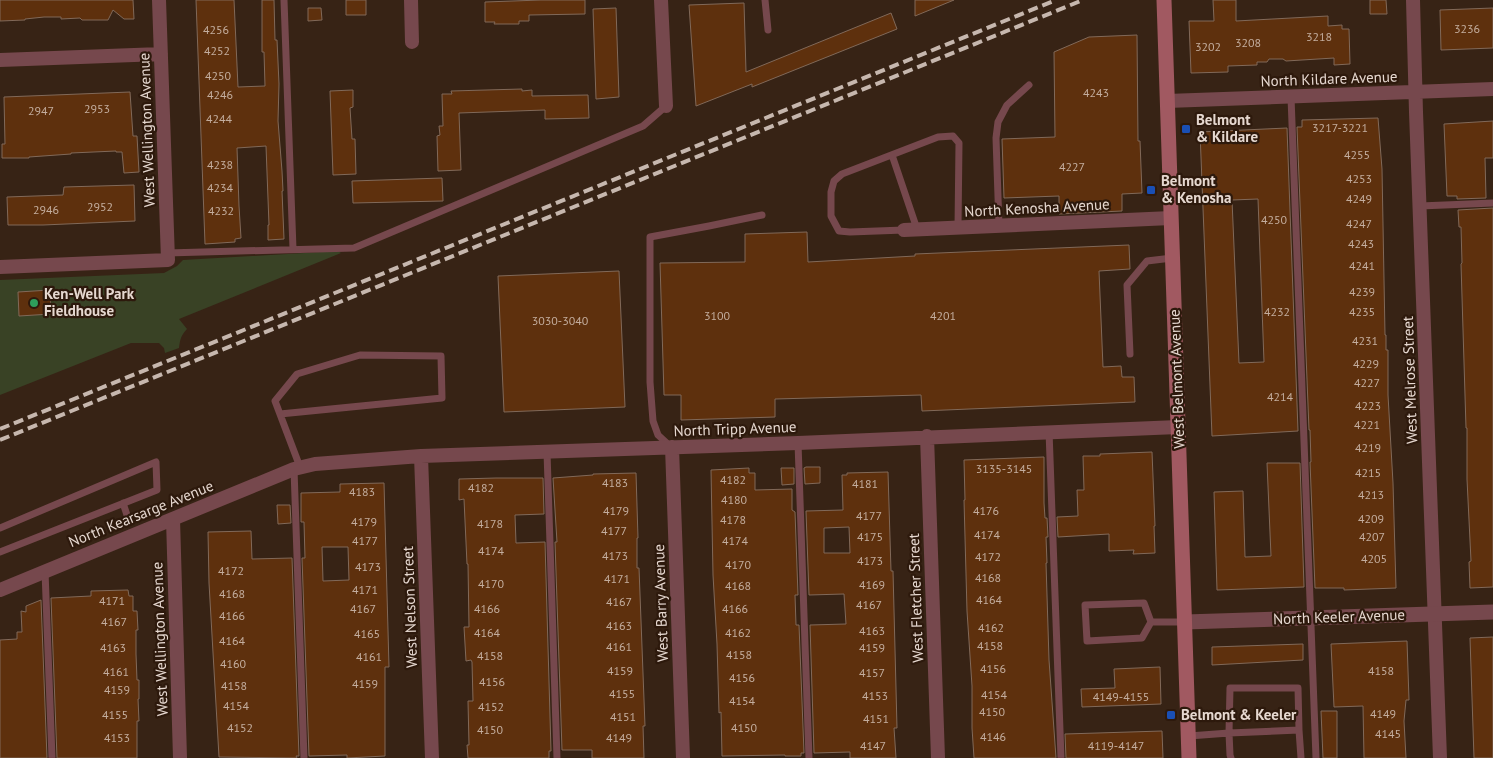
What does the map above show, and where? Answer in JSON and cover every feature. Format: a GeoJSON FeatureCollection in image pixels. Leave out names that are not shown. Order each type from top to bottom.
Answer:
{"type":"FeatureCollection","features":[{"type":"Feature","properties":{"kind":"main road","name":"West Belmont Avenue"},"geometry":{"type":"LineString","coordinates":[[1164,0],[1189,758]]}},
{"type":"Feature","properties":{"kind":"street","name":"West Wellington Avenue"},"geometry":{"type":"LineString","coordinates":[[159,0],[168,256]]}},
{"type":"Feature","properties":{"kind":"street"},"geometry":{"type":"LineString","coordinates":[[411,0],[412,42]]}},
{"type":"Feature","properties":{"kind":"street"},"geometry":{"type":"LineString","coordinates":[[662,0],[666,106]]}},
{"type":"Feature","properties":{"kind":"street","name":"West Melrose Street"},"geometry":{"type":"LineString","coordinates":[[1413,0],[1440,758]]}},
{"type":"Feature","properties":{"kind":"street"},"geometry":{"type":"LineString","coordinates":[[0,60],[161,54]]}},
{"type":"Feature","properties":{"kind":"street","name":"North Kildare Avenue"},"geometry":{"type":"LineString","coordinates":[[1167,102],[1493,89]]}},
{"type":"Feature","properties":{"kind":"street","name":"North Kenosha Avenue"},"geometry":{"type":"LineString","coordinates":[[910,229],[1171,218]]}},
{"type":"Feature","properties":{"kind":"street"},"geometry":{"type":"LineString","coordinates":[[0,267],[168,256]]}},
{"type":"Feature","properties":{"kind":"street","name":"North Tripp Avenue"},"geometry":{"type":"LineString","coordinates":[[297,468],[315,464],[421,456],[798,443],[1178,426]]}},
{"type":"Feature","properties":{"kind":"street","name":"West Fletcher Street"},"geometry":{"type":"LineString","coordinates":[[927,436],[938,758]]}},
{"type":"Feature","properties":{"kind":"street","name":"West Barry Avenue"},"geometry":{"type":"LineString","coordinates":[[672,447],[684,758]]}},
{"type":"Feature","properties":{"kind":"street","name":"West Nelson Street"},"geometry":{"type":"LineString","coordinates":[[421,456],[432,758]]}},
{"type":"Feature","properties":{"kind":"street","name":"North Kearsarge Avenue"},"geometry":{"type":"LineString","coordinates":[[0,590],[297,468]]}},
{"type":"Feature","properties":{"kind":"street","name":"West Wellington Avenue"},"geometry":{"type":"LineString","coordinates":[[173,519],[180,758]]}},
{"type":"Feature","properties":{"kind":"street","name":"North Keeler Avenue"},"geometry":{"type":"LineString","coordinates":[[1185,622],[1493,612]]}},
{"type":"Feature","properties":{"kind":"lane"},"geometry":{"type":"LineString","coordinates":[[284,0],[294,249]]}},
{"type":"Feature","properties":{"kind":"lane"},"geometry":{"type":"LineString","coordinates":[[765,0],[768,30]]}},
{"type":"Feature","properties":{"kind":"lane"},"geometry":{"type":"LineString","coordinates":[[999,226],[996,138],[998,122],[1007,105],[1029,85]]}},
{"type":"Feature","properties":{"kind":"lane"},"geometry":{"type":"LineString","coordinates":[[1291,97],[1316,758]]}},
{"type":"Feature","properties":{"kind":"lane"},"geometry":{"type":"LineString","coordinates":[[168,256],[294,249],[354,248],[643,126],[666,106]]}},
{"type":"Feature","properties":{"kind":"lane"},"geometry":{"type":"LineString","coordinates":[[892,155],[910,229],[839,231],[831,216],[831,192],[834,181],[842,174],[892,155],[938,138],[953,136],[959,143],[958,227]]}},
{"type":"Feature","properties":{"kind":"lane"},"geometry":{"type":"LineString","coordinates":[[1420,206],[1493,203]]}},
{"type":"Feature","properties":{"kind":"lane"},"geometry":{"type":"LineString","coordinates":[[672,447],[658,435],[653,421],[650,382],[650,237],[762,215]]}},
{"type":"Feature","properties":{"kind":"lane"},"geometry":{"type":"LineString","coordinates":[[1130,354],[1127,285],[1148,261],[1172,258]]}},
{"type":"Feature","properties":{"kind":"lane"},"geometry":{"type":"LineString","coordinates":[[280,414],[442,398],[441,356],[360,355],[297,374],[275,401],[297,468],[304,758]]}},
{"type":"Feature","properties":{"kind":"lane"},"geometry":{"type":"LineString","coordinates":[[1049,432],[1061,758]]}},
{"type":"Feature","properties":{"kind":"lane"},"geometry":{"type":"LineString","coordinates":[[798,443],[809,758]]}},
{"type":"Feature","properties":{"kind":"lane"},"geometry":{"type":"LineString","coordinates":[[547,452],[558,758]]}},
{"type":"Feature","properties":{"kind":"lane"},"geometry":{"type":"LineString","coordinates":[[0,528],[156,462],[157,490],[0,552]]}},
{"type":"Feature","properties":{"kind":"lane"},"geometry":{"type":"LineString","coordinates":[[123,503],[128,518]]}},
{"type":"Feature","properties":{"kind":"lane"},"geometry":{"type":"LineString","coordinates":[[45,571],[52,758]]}},
{"type":"Feature","properties":{"kind":"lane"},"geometry":{"type":"LineString","coordinates":[[1144,603],[1151,622],[1142,638],[1087,641],[1085,605],[1144,603]]}},
{"type":"Feature","properties":{"kind":"lane"},"geometry":{"type":"LineString","coordinates":[[1151,622],[1185,622]]}},
{"type":"Feature","properties":{"kind":"lane"},"geometry":{"type":"LineString","coordinates":[[1231,758],[1229,733],[1230,688],[1298,688],[1301,758]]}},
{"type":"Feature","properties":{"kind":"lane"},"geometry":{"type":"LineString","coordinates":[[1189,736],[1299,730]]}},
{"type":"Feature","properties":{"kind":"green space"},"geometry":{"type":"Polygon","coordinates":[[[338,251],[341,253],[179,319],[187,329],[183,333],[179,348],[165,353],[164,348],[159,343],[131,343],[0,395],[0,280],[164,273],[177,266],[183,260],[338,251]]]}},
{"type":"Feature","properties":{"kind":"building"},"geometry":{"type":"Polygon","coordinates":[[[0,0],[133,0],[134,19],[124,19],[113,10],[108,20],[44,17],[0,21],[0,0]]]}},
{"type":"Feature","properties":{"kind":"building"},"geometry":{"type":"Polygon","coordinates":[[[196,0],[234,0],[238,87],[265,86],[264,52],[262,52],[262,0],[274,0],[284,239],[268,240],[266,146],[237,148],[241,238],[235,239],[235,242],[205,244],[196,0]]]}},
{"type":"Feature","properties":{"kind":"building"},"geometry":{"type":"Polygon","coordinates":[[[346,0],[366,0],[366,15],[346,15],[346,0]]]}},
{"type":"Feature","properties":{"kind":"building"},"geometry":{"type":"Polygon","coordinates":[[[585,0],[585,14],[529,15],[529,21],[519,21],[519,24],[485,22],[485,2],[585,0]]]}},
{"type":"Feature","properties":{"kind":"building"},"geometry":{"type":"Polygon","coordinates":[[[915,0],[954,0],[915,16],[915,0]]]}},
{"type":"Feature","properties":{"kind":"building"},"geometry":{"type":"Polygon","coordinates":[[[1213,0],[1236,0],[1236,21],[1328,16],[1328,26],[1342,25],[1342,29],[1349,29],[1350,64],[1334,65],[1334,58],[1286,61],[1283,59],[1269,59],[1267,62],[1257,62],[1257,65],[1228,66],[1228,72],[1191,73],[1189,21],[1214,21],[1213,0]]]}},
{"type":"Feature","properties":{"kind":"building"},"geometry":{"type":"Polygon","coordinates":[[[1370,0],[1386,0],[1387,14],[1370,14],[1370,0]]]}},
{"type":"Feature","properties":{"kind":"building"},"geometry":{"type":"Polygon","coordinates":[[[744,3],[746,72],[891,13],[897,29],[752,87],[752,84],[696,106],[689,5],[744,3]]]}},
{"type":"Feature","properties":{"kind":"building"},"geometry":{"type":"Polygon","coordinates":[[[308,8],[321,8],[322,20],[308,21],[308,8]]]}},
{"type":"Feature","properties":{"kind":"building"},"geometry":{"type":"Polygon","coordinates":[[[616,8],[619,97],[596,99],[593,9],[616,8]]]}},
{"type":"Feature","properties":{"kind":"building"},"geometry":{"type":"Polygon","coordinates":[[[1493,8],[1493,48],[1441,50],[1440,10],[1493,8]]]}},
{"type":"Feature","properties":{"kind":"building"},"geometry":{"type":"Polygon","coordinates":[[[1137,35],[1138,141],[1140,141],[1142,193],[1122,194],[1122,211],[1059,214],[1059,196],[1004,198],[1002,139],[1055,137],[1054,52],[1089,37],[1137,35]]]}},
{"type":"Feature","properties":{"kind":"building"},"geometry":{"type":"Polygon","coordinates":[[[522,89],[522,91],[532,90],[532,96],[588,95],[589,118],[545,119],[545,110],[459,113],[461,170],[438,171],[437,136],[440,135],[439,126],[443,126],[442,94],[452,94],[451,91],[522,89]]]}},
{"type":"Feature","properties":{"kind":"building"},"geometry":{"type":"Polygon","coordinates":[[[353,90],[353,107],[350,108],[352,139],[355,139],[356,174],[333,175],[330,91],[353,90]]]}},
{"type":"Feature","properties":{"kind":"building"},"geometry":{"type":"Polygon","coordinates":[[[130,92],[133,136],[137,136],[139,172],[124,173],[122,152],[116,151],[71,153],[29,158],[2,158],[2,144],[5,144],[4,97],[130,92]]]}},
{"type":"Feature","properties":{"kind":"building"},"geometry":{"type":"Polygon","coordinates":[[[1378,118],[1382,169],[1385,335],[1386,350],[1388,350],[1388,395],[1396,588],[1344,590],[1344,588],[1315,588],[1297,127],[1302,127],[1302,120],[1378,118]]]}},
{"type":"Feature","properties":{"kind":"building"},"geometry":{"type":"Polygon","coordinates":[[[1493,121],[1493,158],[1485,158],[1486,198],[1457,199],[1457,196],[1447,196],[1444,124],[1493,121]]]}},
{"type":"Feature","properties":{"kind":"building"},"geometry":{"type":"Polygon","coordinates":[[[1287,128],[1298,431],[1212,436],[1200,132],[1287,128]],[[1258,199],[1232,200],[1239,363],[1264,362],[1258,199]]]}},
{"type":"Feature","properties":{"kind":"building"},"geometry":{"type":"Polygon","coordinates":[[[442,178],[443,201],[353,203],[352,181],[442,178]]]}},
{"type":"Feature","properties":{"kind":"building"},"geometry":{"type":"Polygon","coordinates":[[[134,185],[135,221],[8,225],[7,197],[63,195],[64,187],[134,185]]]}},
{"type":"Feature","properties":{"kind":"building"},"geometry":{"type":"Polygon","coordinates":[[[1493,208],[1493,587],[1470,588],[1469,562],[1471,561],[1467,479],[1461,227],[1459,227],[1458,210],[1493,208]]]}},
{"type":"Feature","properties":{"kind":"building"},"geometry":{"type":"Polygon","coordinates":[[[807,232],[808,262],[915,256],[915,254],[1129,245],[1130,269],[1099,271],[1103,367],[1121,366],[1122,377],[1134,377],[1135,402],[922,411],[921,395],[775,399],[775,417],[681,420],[681,395],[664,395],[660,263],[745,262],[745,234],[807,232]]]}},
{"type":"Feature","properties":{"kind":"building"},"geometry":{"type":"Polygon","coordinates":[[[619,271],[625,407],[504,412],[498,276],[619,271]]]}},
{"type":"Feature","properties":{"kind":"building","name":"Ken-Well Park Fieldhouse"},"geometry":{"type":"Polygon","coordinates":[[[50,290],[51,314],[19,316],[18,292],[50,290]]]}},
{"type":"Feature","properties":{"kind":"building"},"geometry":{"type":"Polygon","coordinates":[[[1152,452],[1155,553],[1133,554],[1134,550],[1109,551],[1109,534],[1058,537],[1057,517],[1078,516],[1077,490],[1084,490],[1083,456],[1152,452]]]}},
{"type":"Feature","properties":{"kind":"building"},"geometry":{"type":"Polygon","coordinates":[[[1044,457],[1044,503],[1048,537],[1046,537],[1046,563],[1049,660],[1056,758],[974,758],[967,611],[964,460],[1044,457]]]}},
{"type":"Feature","properties":{"kind":"building"},"geometry":{"type":"Polygon","coordinates":[[[1267,463],[1300,463],[1304,587],[1217,590],[1214,492],[1243,491],[1245,557],[1271,556],[1267,463]]]}},
{"type":"Feature","properties":{"kind":"building"},"geometry":{"type":"Polygon","coordinates":[[[820,467],[820,483],[805,484],[804,468],[820,467]]]}},
{"type":"Feature","properties":{"kind":"building"},"geometry":{"type":"Polygon","coordinates":[[[749,468],[749,473],[755,473],[755,490],[792,489],[792,510],[795,512],[798,595],[795,595],[796,625],[799,625],[804,753],[801,753],[801,756],[722,756],[713,575],[711,470],[749,468]]]}},
{"type":"Feature","properties":{"kind":"building"},"geometry":{"type":"Polygon","coordinates":[[[781,468],[794,468],[794,484],[782,485],[781,468]]]}},
{"type":"Feature","properties":{"kind":"building"},"geometry":{"type":"Polygon","coordinates":[[[888,472],[891,571],[893,571],[897,728],[894,728],[896,758],[850,758],[850,752],[814,753],[810,625],[846,624],[844,594],[809,595],[806,511],[843,510],[842,475],[847,475],[847,473],[888,472]],[[849,527],[824,528],[824,553],[850,553],[849,527]]]}},
{"type":"Feature","properties":{"kind":"building"},"geometry":{"type":"Polygon","coordinates":[[[636,473],[637,568],[639,568],[645,726],[643,726],[644,758],[592,758],[592,750],[562,750],[555,542],[557,542],[553,478],[593,474],[636,473]]]}},
{"type":"Feature","properties":{"kind":"building"},"geometry":{"type":"Polygon","coordinates":[[[543,478],[544,514],[515,515],[516,543],[545,542],[551,751],[549,751],[549,758],[468,758],[468,701],[473,701],[472,662],[471,660],[466,661],[464,627],[469,627],[468,564],[464,499],[459,500],[459,479],[543,478]]]}},
{"type":"Feature","properties":{"kind":"building"},"geometry":{"type":"Polygon","coordinates":[[[384,483],[389,667],[385,667],[385,756],[347,758],[347,755],[309,756],[302,558],[305,558],[304,522],[301,522],[301,493],[340,492],[340,484],[384,483]],[[322,547],[323,581],[349,580],[348,547],[322,547]]]}},
{"type":"Feature","properties":{"kind":"building"},"geometry":{"type":"Polygon","coordinates":[[[277,505],[290,505],[291,523],[278,524],[277,505]]]}},
{"type":"Feature","properties":{"kind":"building"},"geometry":{"type":"Polygon","coordinates":[[[251,531],[252,559],[292,558],[299,756],[296,756],[297,758],[219,757],[208,532],[251,531]]]}},
{"type":"Feature","properties":{"kind":"building"},"geometry":{"type":"Polygon","coordinates":[[[128,590],[129,596],[133,596],[133,611],[137,611],[136,654],[137,680],[139,680],[139,721],[137,721],[137,758],[57,758],[51,598],[91,596],[91,591],[128,590]]]}},
{"type":"Feature","properties":{"kind":"building"},"geometry":{"type":"Polygon","coordinates":[[[41,600],[47,758],[0,758],[0,640],[17,639],[17,632],[22,632],[21,611],[26,612],[26,606],[41,600]]]}},
{"type":"Feature","properties":{"kind":"building"},"geometry":{"type":"Polygon","coordinates":[[[1493,637],[1493,758],[1474,758],[1470,638],[1493,637]]]}},
{"type":"Feature","properties":{"kind":"building"},"geometry":{"type":"Polygon","coordinates":[[[1407,641],[1409,700],[1406,700],[1404,721],[1406,758],[1364,758],[1363,706],[1334,707],[1331,644],[1407,641]]]}},
{"type":"Feature","properties":{"kind":"building"},"geometry":{"type":"Polygon","coordinates":[[[1303,644],[1303,660],[1212,665],[1212,647],[1303,644]]]}},
{"type":"Feature","properties":{"kind":"building"},"geometry":{"type":"Polygon","coordinates":[[[1160,667],[1161,704],[1082,707],[1081,689],[1115,688],[1114,669],[1160,667]]]}},
{"type":"Feature","properties":{"kind":"building"},"geometry":{"type":"Polygon","coordinates":[[[1321,711],[1337,711],[1337,758],[1323,758],[1321,711]]]}},
{"type":"Feature","properties":{"kind":"building"},"geometry":{"type":"Polygon","coordinates":[[[1162,731],[1163,758],[1066,758],[1065,734],[1162,731]]]}},
{"type":"Feature","properties":{"kind":"railway"},"geometry":{"type":"LineString","coordinates":[[0,429],[1056,0]]}},
{"type":"Feature","properties":{"kind":"railway"},"geometry":{"type":"LineString","coordinates":[[0,440],[1083,0]]}},
{"type":"Feature","properties":{"kind":"place","name":"Belmont & Kildare"},"geometry":{"type":"Point","coordinates":[1186,129]}},
{"type":"Feature","properties":{"kind":"place","name":"Belmont & Kenosha"},"geometry":{"type":"Point","coordinates":[1151,190]}},
{"type":"Feature","properties":{"kind":"place","name":"Ken-Well Park Fieldhouse"},"geometry":{"type":"Point","coordinates":[34,303]}},
{"type":"Feature","properties":{"kind":"place","name":"Belmont & Keeler"},"geometry":{"type":"Point","coordinates":[1171,715]}}]}
